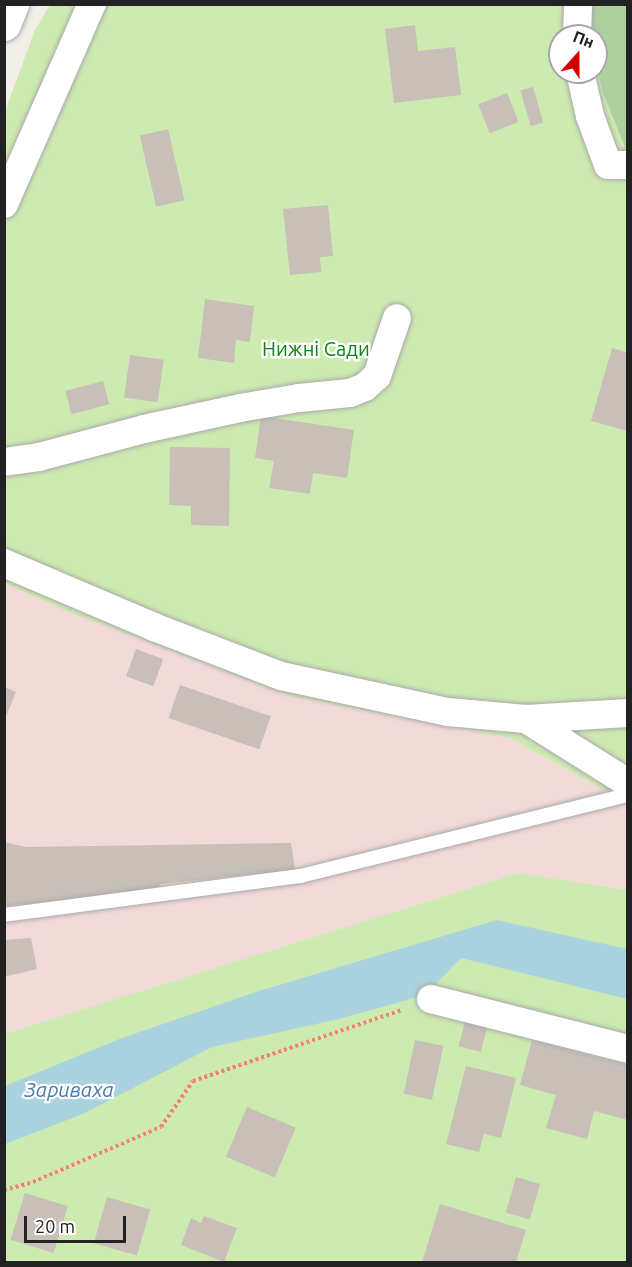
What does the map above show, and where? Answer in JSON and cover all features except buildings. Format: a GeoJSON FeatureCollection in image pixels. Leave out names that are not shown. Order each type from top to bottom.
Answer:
{"type":"FeatureCollection","features":[{"type":"Feature","properties":{"kind":"street"},"geometry":{"type":"LineString","coordinates":[[4,24],[12,4]]}},
{"type":"Feature","properties":{"kind":"street"},"geometry":{"type":"LineString","coordinates":[[4,204],[93,4]]}},
{"type":"Feature","properties":{"kind":"street"},"geometry":{"type":"LineString","coordinates":[[577,24],[578,4]]}},
{"type":"Feature","properties":{"kind":"street"},"geometry":{"type":"LineString","coordinates":[[583,84],[590,116],[608,165],[627,165]]}},
{"type":"Feature","properties":{"kind":"street"},"geometry":{"type":"LineString","coordinates":[[4,462],[39,458],[144,429],[240,408],[299,398],[350,393],[365,387],[376,376],[397,318]]}},
{"type":"Feature","properties":{"kind":"street"},"geometry":{"type":"LineString","coordinates":[[4,563],[154,627],[281,676],[448,712],[526,719],[627,712]]}},
{"type":"Feature","properties":{"kind":"street"},"geometry":{"type":"LineString","coordinates":[[526,719],[627,783]]}},
{"type":"Feature","properties":{"kind":"street"},"geometry":{"type":"LineString","coordinates":[[431,999],[627,1049]]}},
{"type":"Feature","properties":{"kind":"lane"},"geometry":{"type":"LineString","coordinates":[[4,915],[300,876],[627,795]]}},
{"type":"Feature","properties":{"kind":"path"},"geometry":{"type":"LineString","coordinates":[[4,1190],[33,1182],[161,1127],[193,1081],[348,1030],[431,999]]}},
{"type":"Feature","properties":{"kind":"shaded area"},"geometry":{"type":"Polygon","coordinates":[[[5,583],[66,611],[473,730],[510,738],[627,803],[627,890],[519,873],[5,1034],[5,583]]]}},
{"type":"Feature","properties":{"kind":"green space","name":"Нижні Сади"},"geometry":{"type":"Polygon","coordinates":[[[50,5],[627,5],[627,803],[510,738],[290,696],[66,611],[5,583],[4,114],[35,30],[50,5]]]}},
{"type":"Feature","properties":{"kind":"green space"},"geometry":{"type":"Polygon","coordinates":[[[590,5],[627,5],[627,152],[601,84],[608,84],[608,24],[590,24],[590,5]]]}},
{"type":"Feature","properties":{"kind":"green space"},"geometry":{"type":"Polygon","coordinates":[[[519,873],[627,890],[627,1262],[5,1262],[4,1034],[519,873]]]}},
{"type":"Feature","properties":{"kind":"water","name":"Зариваха"},"geometry":{"type":"Polygon","coordinates":[[[497,920],[627,949],[627,999],[461,958],[425,995],[339,1019],[212,1047],[85,1113],[5,1144],[5,1086],[122,1038],[259,991],[497,920]]]}}]}
